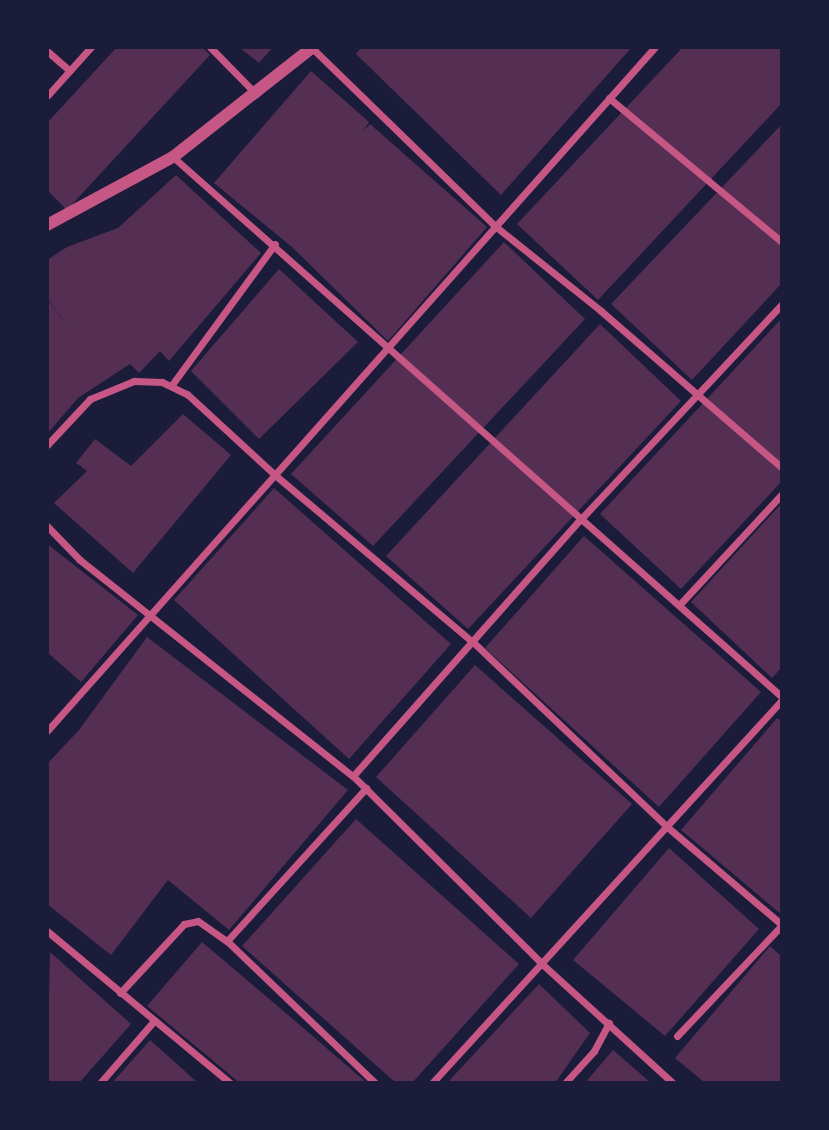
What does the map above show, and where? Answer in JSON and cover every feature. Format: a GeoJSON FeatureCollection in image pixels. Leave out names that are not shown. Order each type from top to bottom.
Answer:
{"type":"FeatureCollection","features":[{"type":"Feature","properties":{"kind":"street"},"geometry":{"type":"LineString","coordinates":[[47,96],[91,47]]}},
{"type":"Feature","properties":{"kind":"street"},"geometry":{"type":"LineString","coordinates":[[210,47],[257,94]]}},
{"type":"Feature","properties":{"kind":"street"},"geometry":{"type":"LineString","coordinates":[[47,731],[385,347],[655,47]]}},
{"type":"Feature","properties":{"kind":"street"},"geometry":{"type":"LineString","coordinates":[[48,224],[173,157],[257,94],[312,48],[495,226],[782,468]]}},
{"type":"Feature","properties":{"kind":"street"},"geometry":{"type":"LineString","coordinates":[[47,51],[70,71]]}},
{"type":"Feature","properties":{"kind":"street"},"geometry":{"type":"LineString","coordinates":[[609,98],[782,242]]}},
{"type":"Feature","properties":{"kind":"street"},"geometry":{"type":"LineString","coordinates":[[173,157],[275,244],[579,521],[681,603],[782,698],[432,1083]]}},
{"type":"Feature","properties":{"kind":"street"},"geometry":{"type":"LineString","coordinates":[[171,386],[275,244]]}},
{"type":"Feature","properties":{"kind":"street"},"geometry":{"type":"LineString","coordinates":[[353,776],[474,643],[579,521],[699,396],[782,304]]}},
{"type":"Feature","properties":{"kind":"street"},"geometry":{"type":"LineString","coordinates":[[47,444],[90,399],[134,381],[171,386],[187,394],[275,475],[474,643],[665,825],[782,925],[677,1035]]}},
{"type":"Feature","properties":{"kind":"street"},"geometry":{"type":"LineString","coordinates":[[681,603],[782,494]]}},
{"type":"Feature","properties":{"kind":"street"},"geometry":{"type":"LineString","coordinates":[[47,526],[80,560],[353,776],[541,962],[673,1083]]}},
{"type":"Feature","properties":{"kind":"street"},"geometry":{"type":"LineString","coordinates":[[227,941],[366,788]]}},
{"type":"Feature","properties":{"kind":"street"},"geometry":{"type":"LineString","coordinates":[[120,993],[184,924],[198,921],[227,941],[375,1083]]}},
{"type":"Feature","properties":{"kind":"street"},"geometry":{"type":"LineString","coordinates":[[48,933],[230,1083]]}},
{"type":"Feature","properties":{"kind":"street"},"geometry":{"type":"LineString","coordinates":[[100,1083],[153,1022]]}},
{"type":"Feature","properties":{"kind":"street"},"geometry":{"type":"LineString","coordinates":[[565,1083],[594,1051],[609,1023]]}},
{"type":"Feature","properties":{"kind":"building"},"geometry":{"type":"Polygon","coordinates":[[[117,47],[202,47],[210,55],[67,210],[47,190],[47,123],[117,47]]]}},
{"type":"Feature","properties":{"kind":"building"},"geometry":{"type":"Polygon","coordinates":[[[239,47],[273,47],[259,63],[239,47]]]}},
{"type":"Feature","properties":{"kind":"building"},"geometry":{"type":"Polygon","coordinates":[[[362,47],[632,47],[501,195],[356,54],[362,47]]]}},
{"type":"Feature","properties":{"kind":"building"},"geometry":{"type":"Polygon","coordinates":[[[683,47],[782,47],[782,103],[598,300],[517,224],[683,47]]]}},
{"type":"Feature","properties":{"kind":"building"},"geometry":{"type":"Polygon","coordinates":[[[311,71],[369,122],[363,131],[370,124],[487,227],[388,341],[292,247],[214,183],[311,71]]]}},
{"type":"Feature","properties":{"kind":"building"},"geometry":{"type":"Polygon","coordinates":[[[782,124],[782,283],[692,380],[611,304],[782,124]]]}},
{"type":"Feature","properties":{"kind":"building"},"geometry":{"type":"Polygon","coordinates":[[[176,175],[261,253],[169,361],[160,351],[139,373],[130,364],[78,398],[47,434],[47,299],[73,334],[47,298],[47,260],[67,247],[118,228],[176,175]]]}},
{"type":"Feature","properties":{"kind":"building"},"geometry":{"type":"Polygon","coordinates":[[[504,242],[585,319],[373,546],[291,474],[504,242]]]}},
{"type":"Feature","properties":{"kind":"building"},"geometry":{"type":"Polygon","coordinates":[[[279,269],[358,342],[259,439],[191,371],[279,269]]]}},
{"type":"Feature","properties":{"kind":"building"},"geometry":{"type":"Polygon","coordinates":[[[782,318],[782,481],[681,589],[600,514],[782,318]]]}},
{"type":"Feature","properties":{"kind":"building"},"geometry":{"type":"Polygon","coordinates":[[[600,324],[681,401],[468,629],[386,556],[600,324]]]}},
{"type":"Feature","properties":{"kind":"building"},"geometry":{"type":"Polygon","coordinates":[[[183,414],[231,455],[133,573],[54,503],[87,471],[76,463],[95,439],[131,466],[183,414]]]}},
{"type":"Feature","properties":{"kind":"building"},"geometry":{"type":"Polygon","coordinates":[[[274,488],[451,644],[349,759],[174,600],[274,488]]]}},
{"type":"Feature","properties":{"kind":"building"},"geometry":{"type":"Polygon","coordinates":[[[782,503],[782,667],[772,678],[691,602],[782,503]]]}},
{"type":"Feature","properties":{"kind":"building"},"geometry":{"type":"Polygon","coordinates":[[[584,536],[761,692],[659,807],[485,648],[584,536]]]}},
{"type":"Feature","properties":{"kind":"building"},"geometry":{"type":"Polygon","coordinates":[[[47,544],[138,615],[81,682],[47,652],[47,544]]]}},
{"type":"Feature","properties":{"kind":"building"},"geometry":{"type":"Polygon","coordinates":[[[147,637],[348,790],[229,930],[168,880],[111,955],[47,904],[47,764],[79,730],[147,637]]]}},
{"type":"Feature","properties":{"kind":"building"},"geometry":{"type":"Polygon","coordinates":[[[475,665],[632,804],[531,918],[376,777],[475,665]]]}},
{"type":"Feature","properties":{"kind":"building"},"geometry":{"type":"Polygon","coordinates":[[[777,718],[782,722],[782,915],[681,830],[777,718]]]}},
{"type":"Feature","properties":{"kind":"building"},"geometry":{"type":"Polygon","coordinates":[[[356,819],[519,964],[412,1083],[396,1083],[242,946],[356,819]]]}},
{"type":"Feature","properties":{"kind":"building"},"geometry":{"type":"Polygon","coordinates":[[[669,848],[759,929],[665,1036],[573,960],[669,848]]]}},
{"type":"Feature","properties":{"kind":"building"},"geometry":{"type":"Polygon","coordinates":[[[202,942],[367,1083],[240,1083],[147,1006],[202,942]]]}},
{"type":"Feature","properties":{"kind":"building"},"geometry":{"type":"Polygon","coordinates":[[[770,946],[782,957],[782,1083],[705,1083],[675,1058],[770,946]]]}},
{"type":"Feature","properties":{"kind":"building"},"geometry":{"type":"Polygon","coordinates":[[[50,952],[131,1024],[79,1083],[47,1083],[50,952]]]}},
{"type":"Feature","properties":{"kind":"building"},"geometry":{"type":"Polygon","coordinates":[[[539,984],[590,1033],[555,1083],[447,1083],[539,984]]]}},
{"type":"Feature","properties":{"kind":"building"},"geometry":{"type":"Polygon","coordinates":[[[150,1040],[188,1074],[198,1083],[112,1083],[150,1040]]]}},
{"type":"Feature","properties":{"kind":"building"},"geometry":{"type":"Polygon","coordinates":[[[613,1050],[651,1083],[585,1083],[613,1050]]]}}]}
